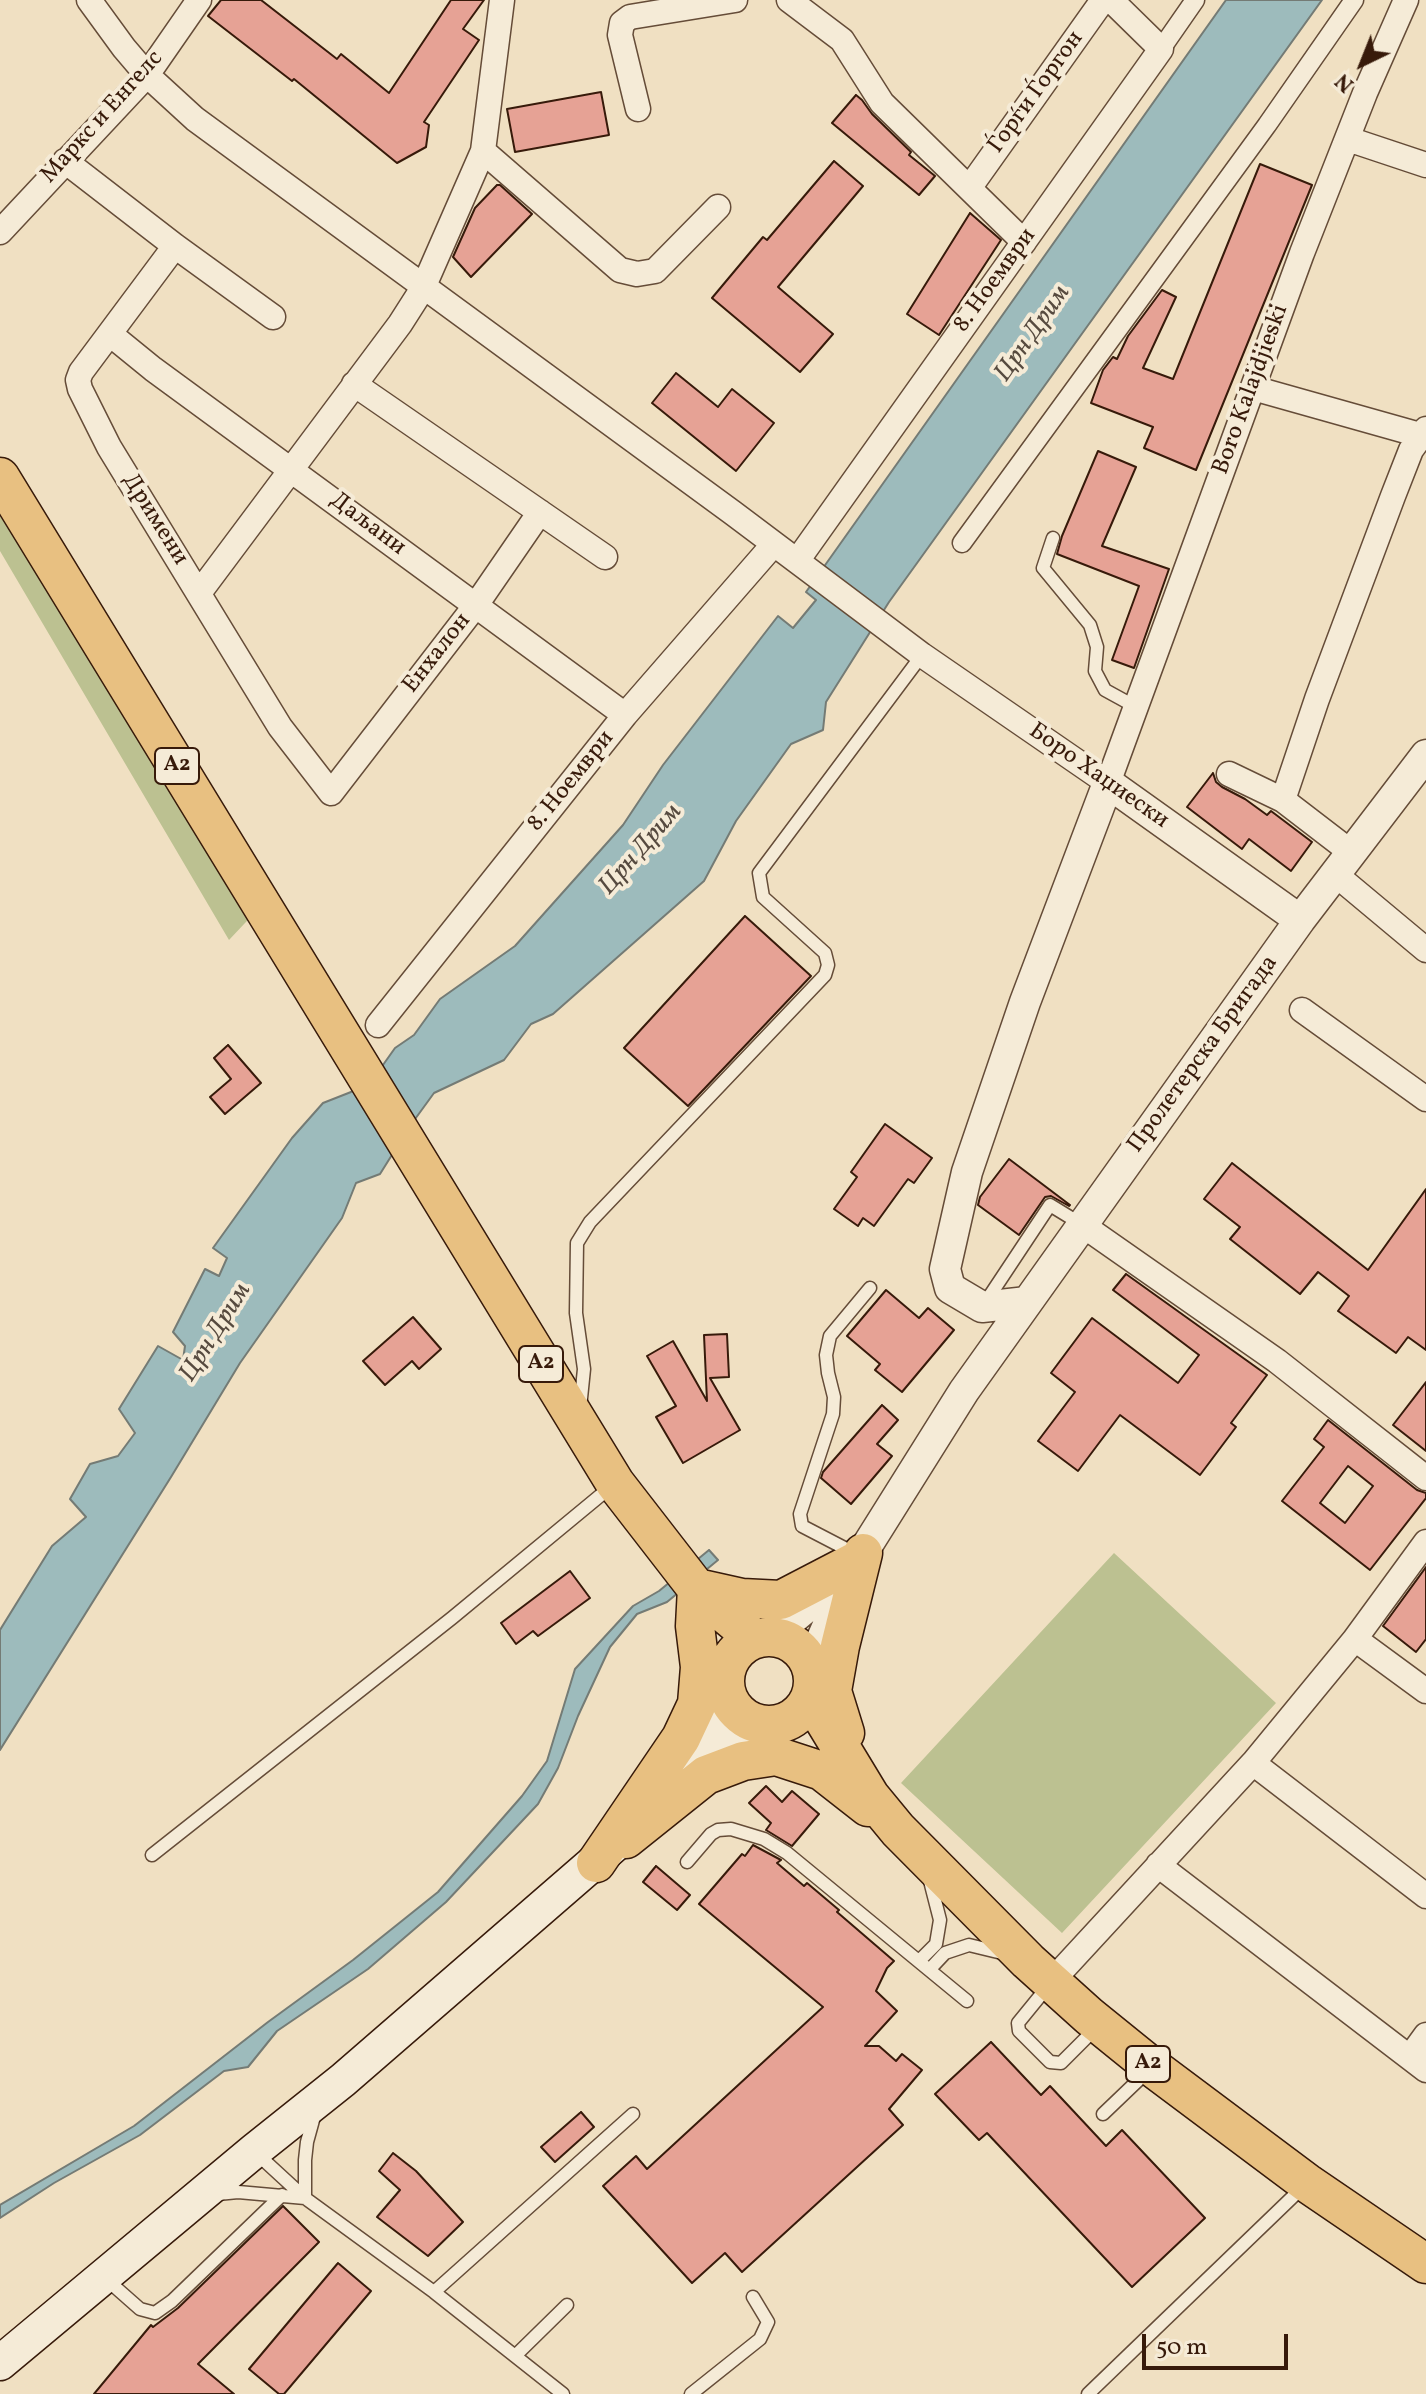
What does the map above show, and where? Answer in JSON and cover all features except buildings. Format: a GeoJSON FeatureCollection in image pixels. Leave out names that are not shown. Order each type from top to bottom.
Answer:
{"type":"FeatureCollection","features":[{"type":"Feature","properties":{"kind":"main road","name":"A2"},"geometry":{"type":"LineString","coordinates":[[0,477],[615,1483],[691,1580],[763,1638],[788,1641],[801,1651],[794,1702],[898,1830],[1039,1972],[1152,2067],[1307,2183],[1426,2264]]}},
{"type":"Feature","properties":{"kind":"main road"},"geometry":{"type":"LineString","coordinates":[[596,1863],[681,1738],[697,1704],[700,1667],[691,1580],[742,1598],[781,1600],[858,1559]]}},
{"type":"Feature","properties":{"kind":"main road"},"geometry":{"type":"LineString","coordinates":[[858,1559],[832,1691],[846,1735],[898,1830]]}},
{"type":"Feature","properties":{"kind":"main road","name":"A2"},"geometry":{"type":"LineString","coordinates":[[691,1580],[736,1711],[751,1722],[794,1702]]}},
{"type":"Feature","properties":{"kind":"main road"},"geometry":{"type":"LineString","coordinates":[[686,1773],[727,1685],[731,1657],[741,1646],[763,1638]]}},
{"type":"Feature","properties":{"kind":"main road"},"geometry":{"type":"LineString","coordinates":[[596,1863],[686,1773],[794,1702]]}},
{"type":"Feature","properties":{"kind":"main road"},"geometry":{"type":"LineString","coordinates":[[0,2363],[320,2098],[596,1863],[706,1775],[743,1761],[776,1756],[822,1771],[898,1830]]}},
{"type":"Feature","properties":{"kind":"street","name":"Боро Хаџиески"},"geometry":{"type":"LineString","coordinates":[[89,0],[147,75],[195,119],[922,655],[1300,920]]}},
{"type":"Feature","properties":{"kind":"street","name":"Маркс и Енгелс"},"geometry":{"type":"LineString","coordinates":[[0,232],[147,75],[199,0]]}},
{"type":"Feature","properties":{"kind":"street"},"geometry":{"type":"LineString","coordinates":[[199,593],[293,470],[423,288],[483,151],[502,0]]}},
{"type":"Feature","properties":{"kind":"street"},"geometry":{"type":"LineString","coordinates":[[638,109],[620,35],[622,23],[630,17],[735,0]]}},
{"type":"Feature","properties":{"kind":"street"},"geometry":{"type":"LineString","coordinates":[[789,0],[842,40],[882,103],[1024,242]]}},
{"type":"Feature","properties":{"kind":"street","name":"Ѓорѓи Ѓоргон"},"geometry":{"type":"LineString","coordinates":[[970,187],[1103,0]]}},
{"type":"Feature","properties":{"kind":"street"},"geometry":{"type":"LineString","coordinates":[[1111,0],[1161,49]]}},
{"type":"Feature","properties":{"kind":"street","name":"8. Ноември"},"geometry":{"type":"LineString","coordinates":[[797,561],[1195,0]]}},
{"type":"Feature","properties":{"kind":"street"},"geometry":{"type":"LineString","coordinates":[[962,543],[1267,125],[1354,0]]}},
{"type":"Feature","properties":{"kind":"street","name":"Boro Kalajdjieski"},"geometry":{"type":"LineString","coordinates":[[1108,783],[1302,253],[1406,0]]}},
{"type":"Feature","properties":{"kind":"street"},"geometry":{"type":"LineString","coordinates":[[1348,139],[1426,165]]}},
{"type":"Feature","properties":{"kind":"street"},"geometry":{"type":"LineString","coordinates":[[483,151],[620,270],[637,274],[655,271],[718,207]]}},
{"type":"Feature","properties":{"kind":"street"},"geometry":{"type":"LineString","coordinates":[[65,161],[273,317]]}},
{"type":"Feature","properties":{"kind":"street","name":"Дримени"},"geometry":{"type":"LineString","coordinates":[[175,246],[81,372],[78,380],[80,389],[109,447],[280,727],[331,793]]}},
{"type":"Feature","properties":{"kind":"street","name":"Даљани"},"geometry":{"type":"LineString","coordinates":[[110,334],[153,369],[625,715]]}},
{"type":"Feature","properties":{"kind":"street"},"geometry":{"type":"LineString","coordinates":[[354,384],[605,557]]}},
{"type":"Feature","properties":{"kind":"street"},"geometry":{"type":"LineString","coordinates":[[1253,388],[1423,432],[1402,473],[1317,699],[1283,800]]}},
{"type":"Feature","properties":{"kind":"street","name":"Енхалон"},"geometry":{"type":"LineString","coordinates":[[331,793],[476,605],[540,512]]}},
{"type":"Feature","properties":{"kind":"street","name":"8. Ноември"},"geometry":{"type":"LineString","coordinates":[[378,1025],[625,715],[773,545]]}},
{"type":"Feature","properties":{"kind":"street","name":"Пролетерска Бригада"},"geometry":{"type":"LineString","coordinates":[[858,1559],[964,1391],[1081,1224],[1300,920],[1426,755]]}},
{"type":"Feature","properties":{"kind":"street"},"geometry":{"type":"LineString","coordinates":[[1229,774],[1283,800],[1426,950]]}},
{"type":"Feature","properties":{"kind":"street"},"geometry":{"type":"LineString","coordinates":[[1027,1302],[982,1307],[950,1288],[945,1269],[967,1172],[1025,1002],[1108,783]]}},
{"type":"Feature","properties":{"kind":"street"},"geometry":{"type":"LineString","coordinates":[[1302,1010],[1426,1099]]}},
{"type":"Feature","properties":{"kind":"street"},"geometry":{"type":"LineString","coordinates":[[1081,1224],[1277,1361],[1426,1478]]}},
{"type":"Feature","properties":{"kind":"street"},"geometry":{"type":"LineString","coordinates":[[982,1307],[987,1359]]}},
{"type":"Feature","properties":{"kind":"street"},"geometry":{"type":"LineString","coordinates":[[1039,1972],[1158,1865],[1253,1763],[1355,1639],[1426,1542]]}},
{"type":"Feature","properties":{"kind":"street"},"geometry":{"type":"LineString","coordinates":[[763,1638],[858,1559]]}},
{"type":"Feature","properties":{"kind":"street"},"geometry":{"type":"LineString","coordinates":[[794,1702],[858,1559]]}},
{"type":"Feature","properties":{"kind":"street"},"geometry":{"type":"LineString","coordinates":[[1355,1639],[1426,1691]]}},
{"type":"Feature","properties":{"kind":"street"},"geometry":{"type":"LineString","coordinates":[[1253,1763],[1426,1896]]}},
{"type":"Feature","properties":{"kind":"street"},"geometry":{"type":"LineString","coordinates":[[1158,1865],[1418,2064],[1426,2035]]}},
{"type":"Feature","properties":{"kind":"lane"},"geometry":{"type":"LineString","coordinates":[[1053,538],[1043,568],[1090,625],[1097,647],[1095,671],[1105,690],[1136,707]]}},
{"type":"Feature","properties":{"kind":"lane"},"geometry":{"type":"LineString","coordinates":[[579,1423],[584,1369],[576,1313],[577,1243],[590,1222],[825,975],[828,965],[825,953],[763,897],[759,873],[922,655]]}},
{"type":"Feature","properties":{"kind":"lane"},"geometry":{"type":"LineString","coordinates":[[982,1307],[1050,1205],[1081,1224]]}},
{"type":"Feature","properties":{"kind":"lane"},"geometry":{"type":"LineString","coordinates":[[858,1559],[802,1526],[800,1514],[833,1414],[834,1397],[826,1355],[830,1336],[870,1288]]}},
{"type":"Feature","properties":{"kind":"lane"},"geometry":{"type":"LineString","coordinates":[[152,1855],[452,1618],[615,1483]]}},
{"type":"Feature","properties":{"kind":"lane"},"geometry":{"type":"LineString","coordinates":[[687,1862],[718,1830],[731,1829],[764,1839],[787,1853],[967,2001]]}},
{"type":"Feature","properties":{"kind":"lane"},"geometry":{"type":"LineString","coordinates":[[925,1858],[940,1920],[936,1944],[925,1965]]}},
{"type":"Feature","properties":{"kind":"lane"},"geometry":{"type":"LineString","coordinates":[[925,1965],[945,1953],[969,1945],[990,1949],[1039,1972],[1018,2023],[1019,2031],[1050,2062],[1061,2063],[1099,2024]]}},
{"type":"Feature","properties":{"kind":"lane"},"geometry":{"type":"LineString","coordinates":[[1103,2114],[1152,2067]]}},
{"type":"Feature","properties":{"kind":"lane"},"geometry":{"type":"LineString","coordinates":[[305,2198],[307,2142],[320,2098]]}},
{"type":"Feature","properties":{"kind":"lane"},"geometry":{"type":"LineString","coordinates":[[434,2292],[633,2114]]}},
{"type":"Feature","properties":{"kind":"lane"},"geometry":{"type":"LineString","coordinates":[[254,2151],[305,2198],[434,2292],[563,2394]]}},
{"type":"Feature","properties":{"kind":"lane"},"geometry":{"type":"LineString","coordinates":[[1088,2394],[1307,2183]]}},
{"type":"Feature","properties":{"kind":"lane"},"geometry":{"type":"LineString","coordinates":[[201,2196],[238,2192],[305,2198]]}},
{"type":"Feature","properties":{"kind":"lane"},"geometry":{"type":"LineString","coordinates":[[103,2277],[140,2309],[155,2313],[172,2301],[282,2195]]}},
{"type":"Feature","properties":{"kind":"lane"},"geometry":{"type":"LineString","coordinates":[[691,2394],[760,2339],[768,2322],[753,2297]]}},
{"type":"Feature","properties":{"kind":"lane"},"geometry":{"type":"LineString","coordinates":[[515,2356],[567,2305]]}},
{"type":"Feature","properties":{"kind":"green space"},"geometry":{"type":"Polygon","coordinates":[[[0,478],[261,906],[229,940],[0,551],[0,478]]]}},
{"type":"Feature","properties":{"kind":"green space"},"geometry":{"type":"Polygon","coordinates":[[[1114,1553],[1276,1703],[1062,1933],[901,1783],[1114,1553]]]}},
{"type":"Feature","properties":{"kind":"water","name":"Црн Дрим"},"geometry":{"type":"Polygon","coordinates":[[[1226,0],[1322,0],[889,602],[826,702],[823,730],[791,744],[736,821],[704,881],[553,1014],[531,1024],[504,1060],[434,1093],[380,1174],[356,1183],[342,1218],[240,1363],[0,1750],[0,1630],[52,1546],[86,1517],[70,1499],[90,1464],[118,1456],[135,1433],[119,1409],[158,1346],[183,1360],[185,1346],[173,1332],[205,1269],[219,1276],[227,1258],[213,1248],[292,1138],[323,1103],[351,1092],[378,1072],[395,1048],[414,1035],[440,999],[515,946],[623,825],[663,765],[778,616],[793,628],[816,600],[806,592],[1226,0]]]}},
{"type":"Feature","properties":{"kind":"water"},"geometry":{"type":"Polygon","coordinates":[[[709,1550],[718,1560],[667,1602],[637,1614],[610,1647],[558,1768],[538,1804],[446,1902],[368,1969],[277,2031],[248,2067],[224,2071],[140,2135],[54,2183],[0,2218],[0,2205],[134,2126],[438,1892],[522,1796],[547,1761],[575,1669],[633,1606],[659,1591],[709,1550]]]}}]}
